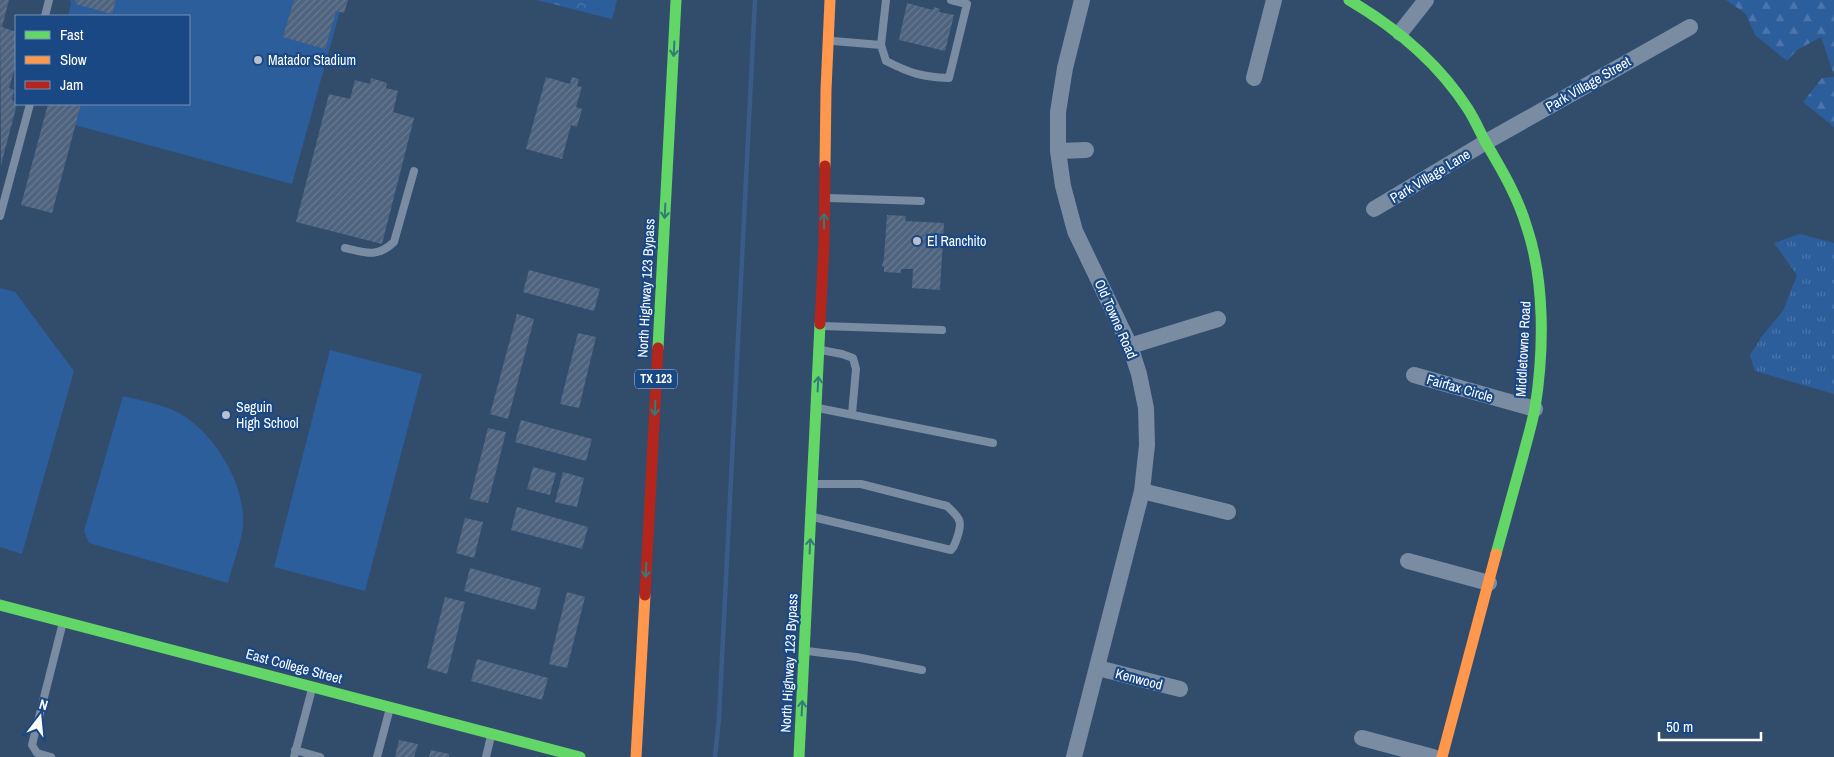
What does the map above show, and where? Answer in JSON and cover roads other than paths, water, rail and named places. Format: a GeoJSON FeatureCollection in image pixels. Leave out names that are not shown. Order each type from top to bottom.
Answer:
{"type":"FeatureCollection","features":[{"type":"Feature","properties":{"kind":"main road","name":"North Highway 123 Bypass"},"geometry":{"type":"LineString","coordinates":[[636,757],[676,0]]}},
{"type":"Feature","properties":{"kind":"main road","name":"North Highway 123 Bypass"},"geometry":{"type":"LineString","coordinates":[[799,757],[824,245],[830,0]]}},
{"type":"Feature","properties":{"kind":"main road","name":"Middletowne Road"},"geometry":{"type":"LineString","coordinates":[[1349,0],[1400,34],[1437,71],[1465,105],[1511,184],[1525,219],[1535,256],[1540,290],[1541,332],[1539,372],[1534,409],[1442,757]]}},
{"type":"Feature","properties":{"kind":"main road","name":"East College Street"},"geometry":{"type":"LineString","coordinates":[[0,605],[576,756]]}},
{"type":"Feature","properties":{"kind":"street","name":"Old Towne Road"},"geometry":{"type":"LineString","coordinates":[[1074,757],[1142,491],[1147,445],[1146,408],[1139,374],[1130,346],[1075,231],[1063,186],[1058,151],[1059,103],[1065,68],[1082,0]]}},
{"type":"Feature","properties":{"kind":"street"},"geometry":{"type":"LineString","coordinates":[[1254,78],[1274,0]]}},
{"type":"Feature","properties":{"kind":"street"},"geometry":{"type":"LineString","coordinates":[[1400,34],[1426,0]]}},
{"type":"Feature","properties":{"kind":"street","name":"Park Village Street"},"geometry":{"type":"LineString","coordinates":[[1486,142],[1690,26]]}},
{"type":"Feature","properties":{"kind":"street","name":"Park Village Lane"},"geometry":{"type":"LineString","coordinates":[[1374,209],[1486,142]]}},
{"type":"Feature","properties":{"kind":"street"},"geometry":{"type":"LineString","coordinates":[[1058,151],[1086,150]]}},
{"type":"Feature","properties":{"kind":"street"},"geometry":{"type":"LineString","coordinates":[[1130,346],[1218,319]]}},
{"type":"Feature","properties":{"kind":"street","name":"Fairfax Circle"},"geometry":{"type":"LineString","coordinates":[[1414,375],[1534,409]]}},
{"type":"Feature","properties":{"kind":"street"},"geometry":{"type":"LineString","coordinates":[[1142,491],[1228,512]]}},
{"type":"Feature","properties":{"kind":"street"},"geometry":{"type":"LineString","coordinates":[[1408,561],[1489,583]]}},
{"type":"Feature","properties":{"kind":"street","name":"Kenwood"},"geometry":{"type":"LineString","coordinates":[[1098,668],[1180,689]]}},
{"type":"Feature","properties":{"kind":"street"},"geometry":{"type":"LineString","coordinates":[[1362,738],[1432,757]]}},
{"type":"Feature","properties":{"kind":"lane"},"geometry":{"type":"LineString","coordinates":[[45,15],[49,0]]}},
{"type":"Feature","properties":{"kind":"lane"},"geometry":{"type":"LineString","coordinates":[[886,0],[881,45],[886,61],[912,74],[948,78],[967,4],[951,0]]}},
{"type":"Feature","properties":{"kind":"lane"},"geometry":{"type":"LineString","coordinates":[[828,41],[881,45]]}},
{"type":"Feature","properties":{"kind":"lane"},"geometry":{"type":"LineString","coordinates":[[0,216],[30,105]]}},
{"type":"Feature","properties":{"kind":"lane"},"geometry":{"type":"LineString","coordinates":[[345,248],[376,253],[386,249],[394,242],[414,171]]}},
{"type":"Feature","properties":{"kind":"lane"},"geometry":{"type":"LineString","coordinates":[[824,198],[921,201]]}},
{"type":"Feature","properties":{"kind":"lane"},"geometry":{"type":"LineString","coordinates":[[820,326],[942,330]]}},
{"type":"Feature","properties":{"kind":"lane"},"geometry":{"type":"LineString","coordinates":[[819,350],[853,358],[856,369],[852,414]]}},
{"type":"Feature","properties":{"kind":"lane"},"geometry":{"type":"LineString","coordinates":[[816,407],[993,443]]}},
{"type":"Feature","properties":{"kind":"lane"},"geometry":{"type":"LineString","coordinates":[[811,517],[952,550],[961,526],[957,515],[947,506],[862,484],[812,484]]}},
{"type":"Feature","properties":{"kind":"lane"},"geometry":{"type":"LineString","coordinates":[[51,757],[37,753],[32,745],[63,621]]}},
{"type":"Feature","properties":{"kind":"lane"},"geometry":{"type":"LineString","coordinates":[[804,651],[856,657],[922,670]]}},
{"type":"Feature","properties":{"kind":"lane"},"geometry":{"type":"LineString","coordinates":[[312,687],[294,754],[320,757]]}},
{"type":"Feature","properties":{"kind":"lane"},"geometry":{"type":"LineString","coordinates":[[377,757],[390,707]]}},
{"type":"Feature","properties":{"kind":"lane"},"geometry":{"type":"LineString","coordinates":[[486,757],[492,734]]}},
{"type":"Feature","properties":{"kind":"waterway"},"geometry":{"type":"LineString","coordinates":[[715,757],[719,718],[755,0]]}},
{"type":"Feature","properties":{"kind":"place","name":"Matador Stadium"},"geometry":{"type":"Point","coordinates":[258,60]}},
{"type":"Feature","properties":{"kind":"place","name":"El Ranchito"},"geometry":{"type":"Point","coordinates":[917,241]}},
{"type":"Feature","properties":{"kind":"place","name":"Seguin High School"},"geometry":{"type":"Point","coordinates":[226,415]}}]}
